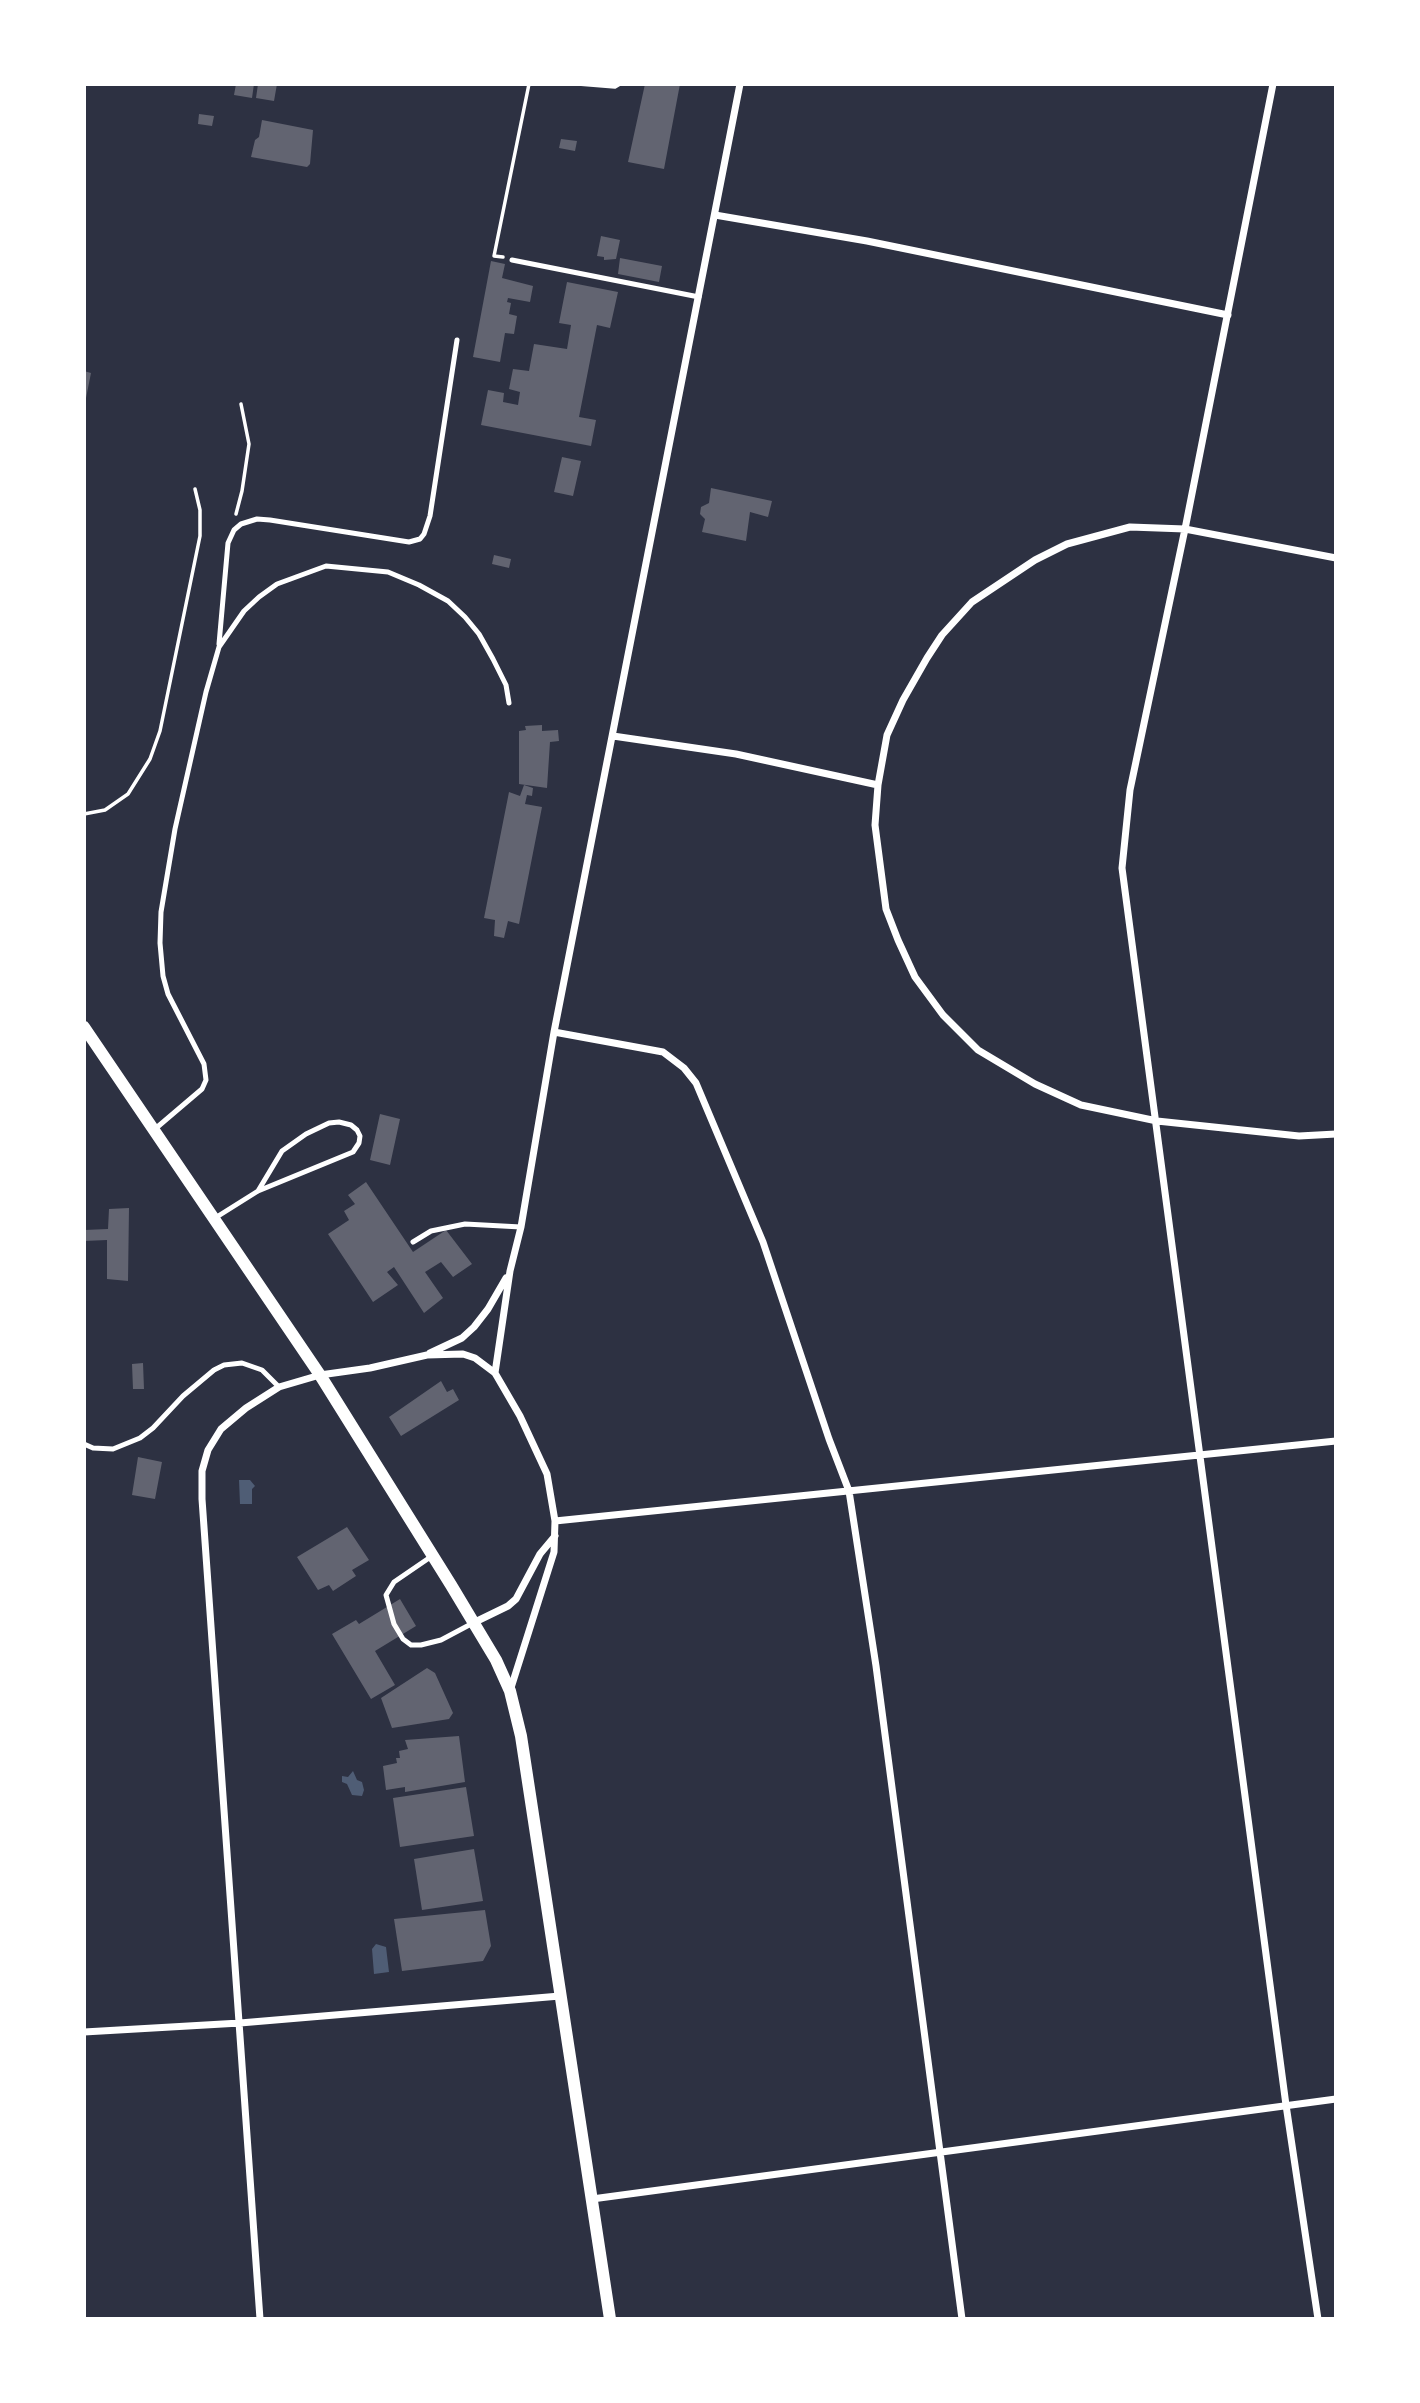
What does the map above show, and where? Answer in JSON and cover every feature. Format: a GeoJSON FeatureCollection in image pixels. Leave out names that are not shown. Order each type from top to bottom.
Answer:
{"type":"FeatureCollection","features":[{"type":"Feature","properties":{"kind":"street"},"geometry":{"type":"LineString","coordinates":[[495,1373],[510,1270],[521,1227],[554,1032],[740,84]]}},
{"type":"Feature","properties":{"kind":"street"},"geometry":{"type":"LineString","coordinates":[[1273,84],[1130,790],[1122,868],[1286,2105],[1318,2319]]}},
{"type":"Feature","properties":{"kind":"street"},"geometry":{"type":"LineString","coordinates":[[715,215],[867,241],[1228,315]]}},
{"type":"Feature","properties":{"kind":"street"},"geometry":{"type":"LineString","coordinates":[[1336,558],[1185,528],[1130,527],[1067,544],[1008,576],[972,602],[942,635],[903,700],[887,735],[878,785],[875,825],[886,909],[915,977],[943,1015],[978,1050],[1035,1084],[1081,1105],[1157,1121],[1299,1136],[1336,1134]]}},
{"type":"Feature","properties":{"kind":"street"},"geometry":{"type":"LineString","coordinates":[[612,736],[736,754],[878,785]]}},
{"type":"Feature","properties":{"kind":"street"},"geometry":{"type":"LineString","coordinates":[[84,1027],[320,1375],[496,1660],[510,1691],[521,1736],[610,2319]]}},
{"type":"Feature","properties":{"kind":"street"},"geometry":{"type":"LineString","coordinates":[[554,1032],[663,1052],[684,1068],[696,1083],[762,1241],[849,1491],[877,1680],[962,2319]]}},
{"type":"Feature","properties":{"kind":"street"},"geometry":{"type":"LineString","coordinates":[[426,1355],[462,1338],[474,1327],[488,1310],[510,1270]]}},
{"type":"Feature","properties":{"kind":"street"},"geometry":{"type":"LineString","coordinates":[[260,2319],[202,1499],[202,1471],[208,1450],[221,1429],[246,1408],[279,1387],[320,1375],[370,1368],[426,1355],[463,1354],[475,1358],[495,1373],[520,1416],[547,1474],[555,1521],[554,1552],[510,1691]]}},
{"type":"Feature","properties":{"kind":"street"},"geometry":{"type":"LineString","coordinates":[[555,1521],[1336,1441]]}},
{"type":"Feature","properties":{"kind":"street"},"geometry":{"type":"LineString","coordinates":[[473,1623],[508,1606],[516,1599],[540,1554],[555,1536]]}},
{"type":"Feature","properties":{"kind":"street"},"geometry":{"type":"LineString","coordinates":[[84,2032],[240,2023],[560,1996]]}},
{"type":"Feature","properties":{"kind":"street"},"geometry":{"type":"LineString","coordinates":[[592,2199],[1336,2099]]}},
{"type":"Feature","properties":{"kind":"lane"},"geometry":{"type":"LineString","coordinates":[[512,260],[699,297]]}},
{"type":"Feature","properties":{"kind":"lane"},"geometry":{"type":"LineString","coordinates":[[155,1129],[202,1089],[206,1080],[204,1063],[168,994],[163,976],[161,912],[175,829],[219,647],[228,543],[240,524],[257,519],[399,541],[409,542],[420,538],[428,526],[430,516],[457,340]]}},
{"type":"Feature","properties":{"kind":"lane"},"geometry":{"type":"LineString","coordinates":[[219,647],[244,611],[277,584],[326,566],[388,572],[448,601],[464,617],[479,634],[493,659],[506,685],[509,703]]}},
{"type":"Feature","properties":{"kind":"lane"},"geometry":{"type":"LineString","coordinates":[[215,1218],[258,1191],[353,1152],[359,1143],[357,1130],[339,1122],[329,1123],[306,1134],[282,1151],[258,1191]]}},
{"type":"Feature","properties":{"kind":"lane"},"geometry":{"type":"LineString","coordinates":[[413,1242],[431,1231],[465,1224],[521,1227]]}},
{"type":"Feature","properties":{"kind":"lane"},"geometry":{"type":"LineString","coordinates":[[84,1444],[93,1448],[113,1449],[140,1438],[183,1396],[224,1365],[242,1363],[262,1370],[279,1387]]}},
{"type":"Feature","properties":{"kind":"lane"},"geometry":{"type":"LineString","coordinates":[[432,1556],[394,1582],[386,1595],[394,1624],[403,1639],[411,1645],[421,1645],[440,1640],[473,1623]]}},
{"type":"Feature","properties":{"kind":"path"},"geometry":{"type":"LineString","coordinates":[[512,260],[494,256],[529,84]]}},
{"type":"Feature","properties":{"kind":"path"},"geometry":{"type":"LineString","coordinates":[[579,84],[615,88],[620,84]]}},
{"type":"Feature","properties":{"kind":"path"},"geometry":{"type":"LineString","coordinates":[[228,543],[242,491],[249,444],[241,404]]}},
{"type":"Feature","properties":{"kind":"path"},"geometry":{"type":"LineString","coordinates":[[84,814],[105,810],[128,794],[150,759],[160,731],[200,537],[200,510],[195,489]]}},
{"type":"Feature","properties":{"kind":"water"},"geometry":{"type":"Polygon","coordinates":[[[239,1480],[250,1480],[255,1486],[252,1489],[252,1504],[240,1504],[239,1480]]]}},
{"type":"Feature","properties":{"kind":"water"},"geometry":{"type":"Polygon","coordinates":[[[353,1771],[357,1780],[362,1782],[362,1796],[352,1795],[347,1784],[342,1782],[342,1776],[348,1777],[353,1771]]]}},
{"type":"Feature","properties":{"kind":"water"},"geometry":{"type":"Polygon","coordinates":[[[376,1944],[386,1947],[389,1972],[374,1974],[372,1949],[376,1944]]]}},
{"type":"Feature","properties":{"kind":"building"},"geometry":{"type":"Polygon","coordinates":[[[236,84],[254,84],[252,98],[234,95],[236,84]]]}},
{"type":"Feature","properties":{"kind":"building"},"geometry":{"type":"Polygon","coordinates":[[[258,84],[277,84],[274,101],[256,98],[258,84]]]}},
{"type":"Feature","properties":{"kind":"building"},"geometry":{"type":"Polygon","coordinates":[[[645,84],[680,84],[664,169],[628,162],[645,84]]]}},
{"type":"Feature","properties":{"kind":"building"},"geometry":{"type":"Polygon","coordinates":[[[199,114],[214,116],[212,126],[198,124],[199,114]]]}},
{"type":"Feature","properties":{"kind":"building"},"geometry":{"type":"Polygon","coordinates":[[[262,120],[313,130],[310,164],[307,167],[251,157],[262,120]]]}},
{"type":"Feature","properties":{"kind":"building"},"geometry":{"type":"Polygon","coordinates":[[[561,139],[577,141],[575,151],[559,148],[561,139]]]}},
{"type":"Feature","properties":{"kind":"building"},"geometry":{"type":"Polygon","coordinates":[[[601,236],[620,240],[616,259],[604,260],[604,257],[597,256],[601,236]]]}},
{"type":"Feature","properties":{"kind":"building"},"geometry":{"type":"Polygon","coordinates":[[[620,258],[662,266],[659,282],[618,274],[620,258]]]}},
{"type":"Feature","properties":{"kind":"building"},"geometry":{"type":"Polygon","coordinates":[[[491,261],[505,264],[502,278],[533,286],[530,302],[508,298],[507,302],[511,303],[509,314],[517,316],[514,334],[505,333],[500,362],[473,357],[491,261]]]}},
{"type":"Feature","properties":{"kind":"building"},"geometry":{"type":"Polygon","coordinates":[[[567,282],[618,292],[610,328],[597,325],[579,417],[596,420],[591,446],[481,425],[488,390],[504,393],[503,402],[518,405],[520,392],[509,389],[513,369],[529,371],[534,344],[567,349],[571,325],[559,323],[567,282]]]}},
{"type":"Feature","properties":{"kind":"building"},"geometry":{"type":"Polygon","coordinates":[[[84,371],[91,373],[85,403],[84,403],[84,371]]]}},
{"type":"Feature","properties":{"kind":"building"},"geometry":{"type":"Polygon","coordinates":[[[562,457],[581,461],[573,496],[554,492],[562,457]]]}},
{"type":"Feature","properties":{"kind":"building"},"geometry":{"type":"Polygon","coordinates":[[[711,488],[772,501],[768,517],[750,512],[746,541],[702,532],[705,519],[700,514],[701,507],[709,503],[711,488]]]}},
{"type":"Feature","properties":{"kind":"building"},"geometry":{"type":"Polygon","coordinates":[[[494,555],[511,559],[509,568],[492,564],[494,555]]]}},
{"type":"Feature","properties":{"kind":"building"},"geometry":{"type":"Polygon","coordinates":[[[542,725],[542,731],[558,730],[559,741],[550,742],[547,788],[519,784],[519,731],[526,730],[525,726],[542,725]]]}},
{"type":"Feature","properties":{"kind":"building"},"geometry":{"type":"Polygon","coordinates":[[[524,785],[533,788],[532,796],[527,795],[525,804],[542,807],[519,924],[508,921],[504,938],[494,936],[495,920],[484,918],[509,792],[520,796],[524,785]]]}},
{"type":"Feature","properties":{"kind":"building"},"geometry":{"type":"Polygon","coordinates":[[[380,1114],[400,1119],[390,1165],[370,1160],[380,1114]]]}},
{"type":"Feature","properties":{"kind":"building"},"geometry":{"type":"Polygon","coordinates":[[[366,1182],[413,1252],[446,1230],[472,1264],[453,1277],[441,1262],[425,1272],[443,1298],[424,1313],[394,1267],[387,1272],[398,1285],[373,1302],[328,1234],[349,1220],[344,1211],[355,1204],[348,1195],[366,1182]]]}},
{"type":"Feature","properties":{"kind":"building"},"geometry":{"type":"Polygon","coordinates":[[[129,1208],[128,1281],[107,1279],[107,1240],[84,1241],[84,1230],[108,1229],[109,1209],[129,1208]]]}},
{"type":"Feature","properties":{"kind":"building"},"geometry":{"type":"Polygon","coordinates":[[[143,1363],[144,1389],[133,1389],[132,1364],[143,1363]]]}},
{"type":"Feature","properties":{"kind":"building"},"geometry":{"type":"Polygon","coordinates":[[[441,1381],[447,1392],[453,1389],[459,1400],[401,1436],[389,1417],[441,1381]]]}},
{"type":"Feature","properties":{"kind":"building"},"geometry":{"type":"Polygon","coordinates":[[[138,1457],[162,1462],[155,1499],[132,1495],[138,1457]]]}},
{"type":"Feature","properties":{"kind":"building"},"geometry":{"type":"Polygon","coordinates":[[[347,1527],[369,1560],[352,1570],[356,1576],[333,1591],[329,1585],[318,1590],[297,1557],[347,1527]]]}},
{"type":"Feature","properties":{"kind":"building"},"geometry":{"type":"Polygon","coordinates":[[[400,1599],[416,1626],[375,1651],[395,1685],[371,1699],[332,1634],[356,1620],[359,1624],[400,1599]]]}},
{"type":"Feature","properties":{"kind":"building"},"geometry":{"type":"Polygon","coordinates":[[[427,1668],[435,1673],[453,1713],[449,1719],[392,1728],[381,1698],[427,1668]]]}},
{"type":"Feature","properties":{"kind":"building"},"geometry":{"type":"Polygon","coordinates":[[[459,1736],[465,1782],[405,1792],[405,1787],[386,1790],[383,1766],[397,1763],[396,1758],[400,1758],[399,1751],[408,1749],[405,1740],[459,1736]]]}},
{"type":"Feature","properties":{"kind":"building"},"geometry":{"type":"Polygon","coordinates":[[[466,1787],[474,1836],[400,1847],[393,1798],[466,1787]]]}},
{"type":"Feature","properties":{"kind":"building"},"geometry":{"type":"Polygon","coordinates":[[[474,1849],[483,1901],[422,1910],[414,1859],[474,1849]]]}},
{"type":"Feature","properties":{"kind":"building"},"geometry":{"type":"Polygon","coordinates":[[[485,1910],[491,1946],[483,1961],[402,1971],[394,1919],[485,1910]]]}}]}
